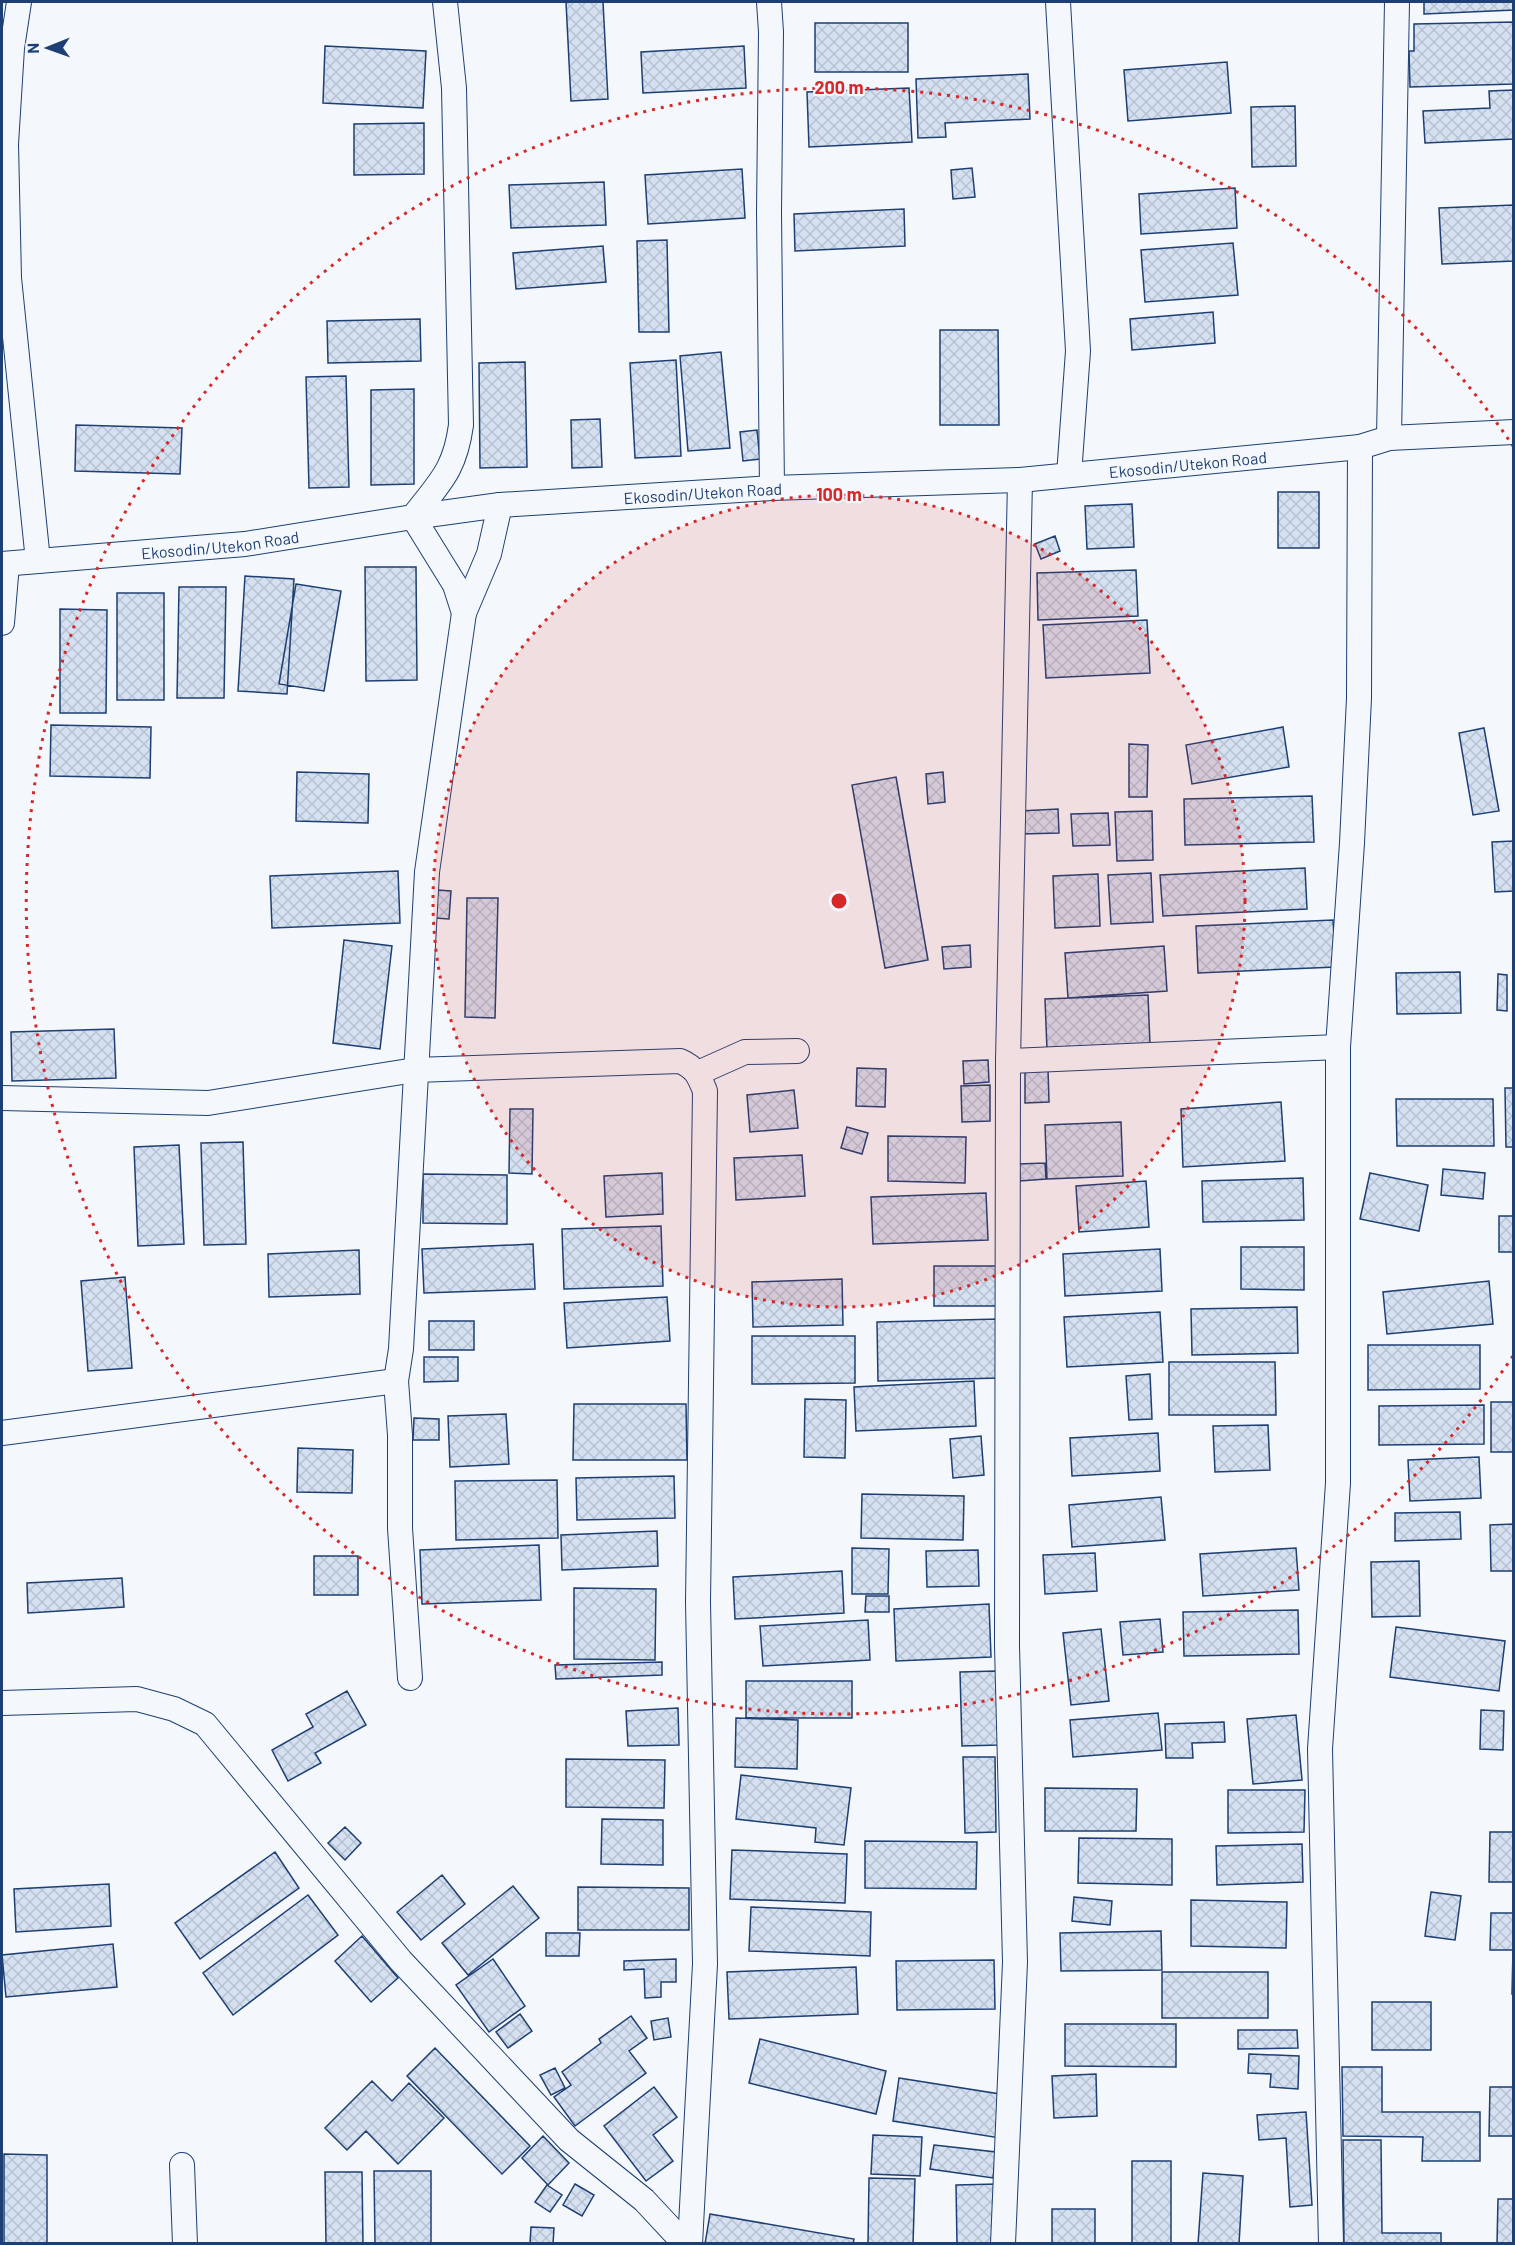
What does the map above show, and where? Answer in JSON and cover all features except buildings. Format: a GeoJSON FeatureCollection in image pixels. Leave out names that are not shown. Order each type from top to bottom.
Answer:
{"type":"FeatureCollection","features":[{"type":"Feature","properties":{"kind":"street"},"geometry":{"type":"LineString","coordinates":[[19,2],[12,48],[6,144],[5,277],[38,561]]}},
{"type":"Feature","properties":{"kind":"street"},"geometry":{"type":"LineString","coordinates":[[445,2],[454,88],[461,425],[458,449],[447,474],[412,517],[455,585],[464,613]]}},
{"type":"Feature","properties":{"kind":"street"},"geometry":{"type":"LineString","coordinates":[[769,2],[771,32],[769,212],[772,488]]}},
{"type":"Feature","properties":{"kind":"street"},"geometry":{"type":"LineString","coordinates":[[1058,2],[1078,351],[1068,475]]}},
{"type":"Feature","properties":{"kind":"street"},"geometry":{"type":"LineString","coordinates":[[1389,438],[1397,2]]}},
{"type":"Feature","properties":{"kind":"street","name":"Ekosodin/Utekon Road"},"geometry":{"type":"LineString","coordinates":[[4,564],[245,544],[500,505],[772,488],[1020,480],[1360,447],[1389,438],[1514,432]]}},
{"type":"Feature","properties":{"kind":"street"},"geometry":{"type":"LineString","coordinates":[[1331,2244],[1320,1749],[1338,1483],[1338,1047],[1359,698],[1360,447]]}},
{"type":"Feature","properties":{"kind":"street"},"geometry":{"type":"LineString","coordinates":[[1003,2244],[1015,1962],[1007,1646],[1008,1061],[1020,480]]}},
{"type":"Feature","properties":{"kind":"street"},"geometry":{"type":"LineString","coordinates":[[410,1678],[400,1528],[400,1435],[396,1381],[400,1349],[427,872],[464,613],[489,554],[500,505]]}},
{"type":"Feature","properties":{"kind":"street"},"geometry":{"type":"LineString","coordinates":[[2,623],[4,564]]}},
{"type":"Feature","properties":{"kind":"street"},"geometry":{"type":"LineString","coordinates":[[1008,1061],[1338,1047]]}},
{"type":"Feature","properties":{"kind":"street"},"geometry":{"type":"LineString","coordinates":[[698,1073],[745,1052],[797,1052]]}},
{"type":"Feature","properties":{"kind":"street"},"geometry":{"type":"LineString","coordinates":[[2,1098],[208,1103],[415,1070],[681,1061],[690,1065],[698,1073],[705,1091],[698,1602],[705,1964],[690,2244]]}},
{"type":"Feature","properties":{"kind":"street"},"geometry":{"type":"LineString","coordinates":[[2,1433],[396,1381]]}},
{"type":"Feature","properties":{"kind":"street"},"geometry":{"type":"LineString","coordinates":[[2,1703],[137,1699],[174,1709],[205,1724],[401,1961],[568,2140],[644,2200],[685,2244]]}},
{"type":"Feature","properties":{"kind":"street"},"geometry":{"type":"LineString","coordinates":[[182,2165],[185,2244]]}}]}
